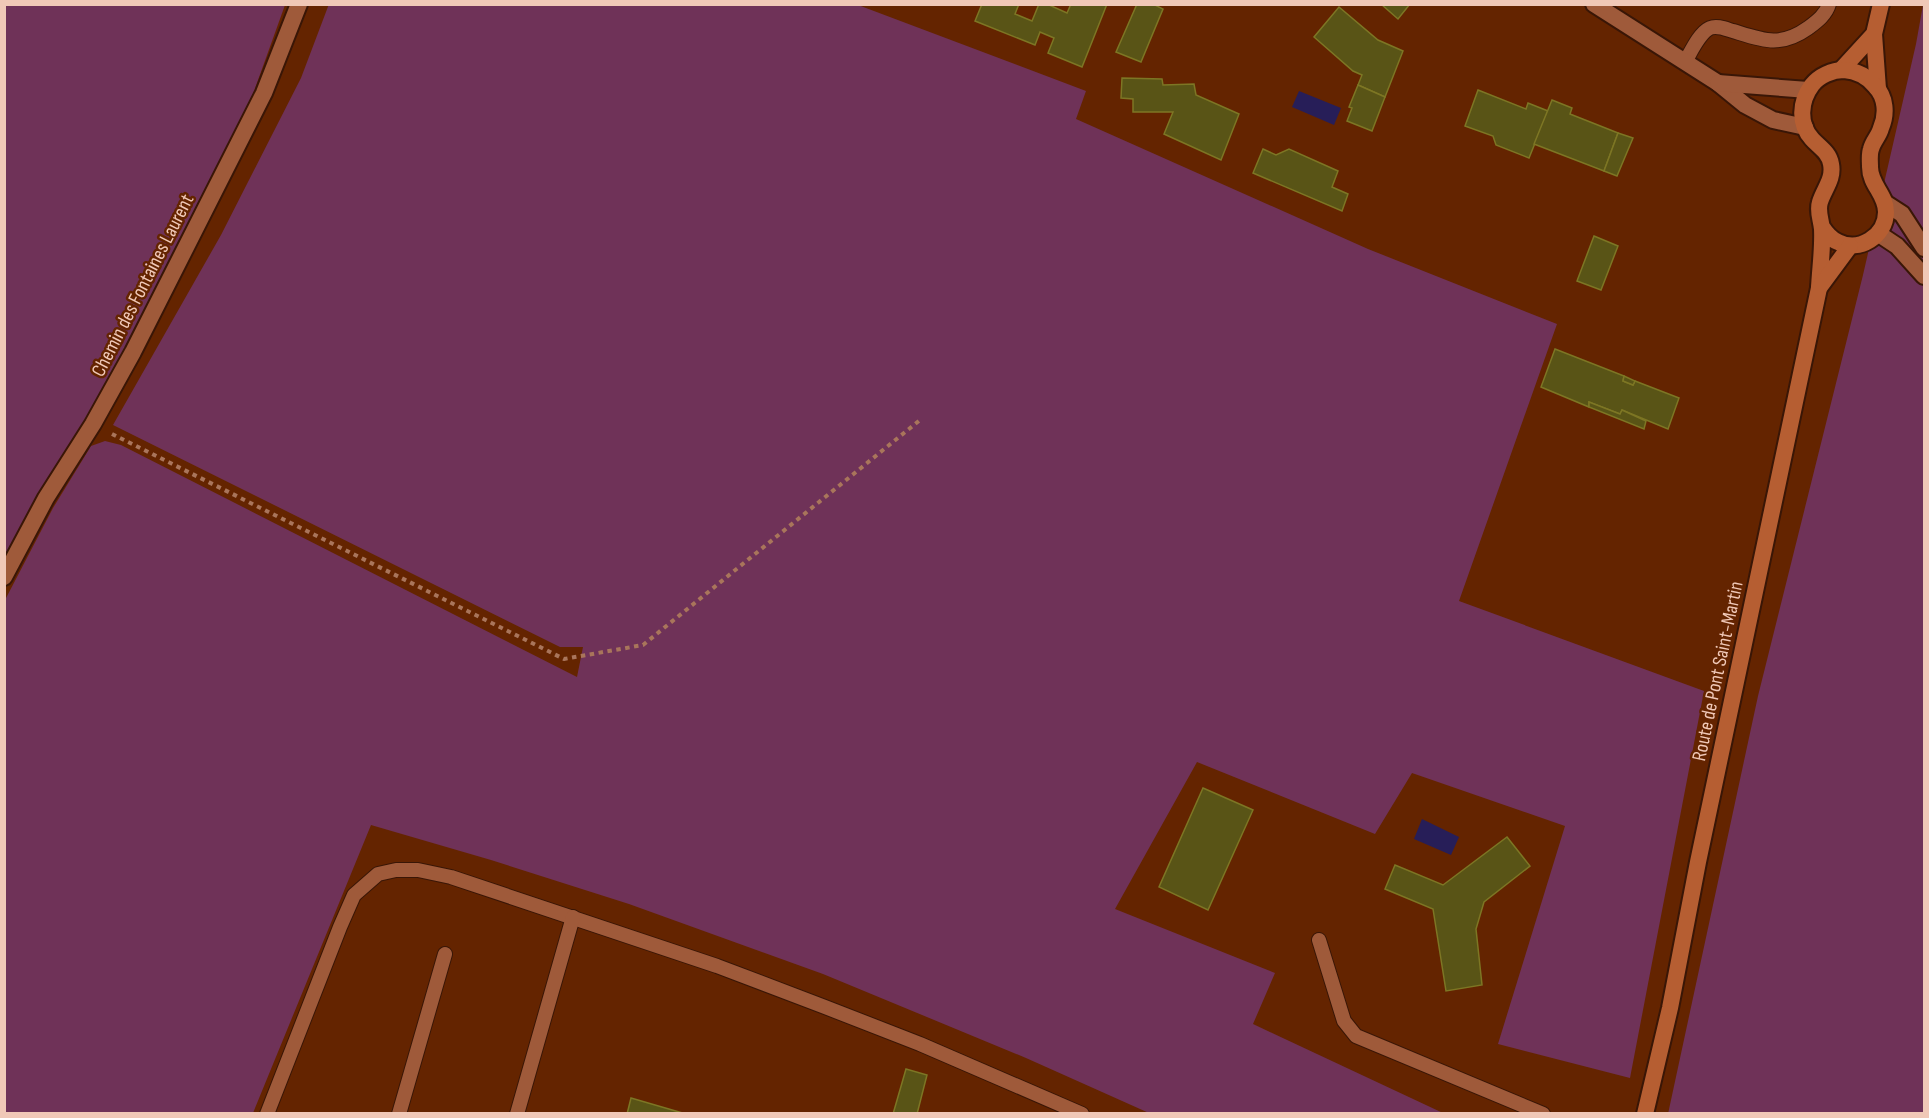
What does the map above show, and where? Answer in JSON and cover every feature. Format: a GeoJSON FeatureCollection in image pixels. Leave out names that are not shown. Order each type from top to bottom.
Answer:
{"type":"FeatureCollection","features":[{"type":"Feature","properties":{"kind":"main road"},"geometry":{"type":"LineString","coordinates":[[1878,89],[1874,34],[1881,4]]}},
{"type":"Feature","properties":{"kind":"main road"},"geometry":{"type":"LineString","coordinates":[[1841,70],[1856,72],[1868,78],[1878,89],[1884,102],[1885,116],[1870,152],[1870,176],[1886,203],[1887,214],[1879,234],[1860,245],[1850,246],[1838,243],[1829,236],[1818,215],[1819,203],[1832,175],[1832,163],[1827,152],[1811,139],[1805,127],[1802,115],[1803,102],[1808,90],[1816,80],[1841,70],[1874,34]]}},
{"type":"Feature","properties":{"kind":"main road"},"geometry":{"type":"LineString","coordinates":[[1819,288],[1822,226]]}},
{"type":"Feature","properties":{"kind":"main road","name":"Route de Pont Saint-Martin"},"geometry":{"type":"LineString","coordinates":[[1645,1113],[1670,1008],[1819,288],[1850,246]]}},
{"type":"Feature","properties":{"kind":"street","name":"Chemin des Fontaines Laurent"},"geometry":{"type":"LineString","coordinates":[[4,577],[46,498],[93,424],[134,352],[264,93],[299,4]]}},
{"type":"Feature","properties":{"kind":"street"},"geometry":{"type":"LineString","coordinates":[[1594,4],[1718,83],[1745,105],[1773,120],[1805,127]]}},
{"type":"Feature","properties":{"kind":"street"},"geometry":{"type":"LineString","coordinates":[[1718,83],[1808,90]]}},
{"type":"Feature","properties":{"kind":"street"},"geometry":{"type":"LineString","coordinates":[[1886,203],[1902,214],[1924,249]]}},
{"type":"Feature","properties":{"kind":"street"},"geometry":{"type":"LineString","coordinates":[[1879,234],[1898,246],[1924,276]]}},
{"type":"Feature","properties":{"kind":"lane"},"geometry":{"type":"LineString","coordinates":[[1685,62],[1705,32],[1712,27],[1766,41],[1781,41],[1800,34],[1817,21],[1827,10],[1829,4]]}},
{"type":"Feature","properties":{"kind":"lane"},"geometry":{"type":"LineString","coordinates":[[267,1113],[354,895],[378,874],[396,870],[418,870],[451,877],[717,966],[920,1044],[1067,1110],[1082,1113]]}},
{"type":"Feature","properties":{"kind":"lane"},"geometry":{"type":"LineString","coordinates":[[517,1113],[573,917]]}},
{"type":"Feature","properties":{"kind":"lane"},"geometry":{"type":"LineString","coordinates":[[1318,940],[1344,1021],[1356,1036],[1544,1113]]}},
{"type":"Feature","properties":{"kind":"lane"},"geometry":{"type":"LineString","coordinates":[[399,1113],[445,954]]}},
{"type":"Feature","properties":{"kind":"path"},"geometry":{"type":"LineString","coordinates":[[93,424],[564,659],[643,645],[920,420]]}},
{"type":"Feature","properties":{"kind":"shaded area"},"geometry":{"type":"Polygon","coordinates":[[[329,4],[858,5],[1086,91],[1076,119],[1368,249],[1557,324],[1459,601],[1704,691],[1630,1078],[1498,1044],[1565,826],[1412,773],[1375,834],[1197,762],[1115,909],[1275,973],[1253,1024],[1443,1113],[1149,1113],[1026,1058],[823,974],[629,904],[371,825],[253,1113],[5,1113],[5,600],[53,508],[91,446],[105,441],[121,445],[577,677],[583,647],[560,647],[113,425],[221,235],[301,78],[329,4]]]}},
{"type":"Feature","properties":{"kind":"shaded area"},"geometry":{"type":"Polygon","coordinates":[[[4,5],[285,5],[253,94],[191,222],[69,454],[4,561],[4,5]]]}},
{"type":"Feature","properties":{"kind":"shaded area"},"geometry":{"type":"Polygon","coordinates":[[[1923,5],[1924,1113],[1668,1114],[1758,696],[1863,275],[1923,5]]]}},
{"type":"Feature","properties":{"kind":"shaded area"},"geometry":{"type":"Polygon","coordinates":[[[1299,91],[1341,108],[1334,125],[1292,107],[1299,91]]]}},
{"type":"Feature","properties":{"kind":"shaded area"},"geometry":{"type":"Polygon","coordinates":[[[1422,819],[1459,837],[1451,855],[1414,839],[1422,819]]]}},
{"type":"Feature","properties":{"kind":"building"},"geometry":{"type":"Polygon","coordinates":[[[982,4],[1019,4],[1015,14],[1032,21],[1039,4],[1047,4],[1067,13],[1071,4],[1107,4],[1082,67],[1048,53],[1054,38],[1040,32],[1035,45],[975,21],[982,4]]]}},
{"type":"Feature","properties":{"kind":"building"},"geometry":{"type":"Polygon","coordinates":[[[1137,4],[1153,4],[1163,9],[1141,62],[1116,52],[1137,4]]]}},
{"type":"Feature","properties":{"kind":"building"},"geometry":{"type":"Polygon","coordinates":[[[1381,4],[1410,4],[1398,19],[1381,4]]]}},
{"type":"Feature","properties":{"kind":"building"},"geometry":{"type":"Polygon","coordinates":[[[1339,7],[1378,40],[1403,51],[1385,97],[1358,85],[1362,75],[1353,71],[1314,37],[1339,7]]]}},
{"type":"Feature","properties":{"kind":"building"},"geometry":{"type":"Polygon","coordinates":[[[1122,78],[1162,79],[1163,85],[1194,84],[1196,95],[1239,114],[1221,160],[1164,134],[1173,112],[1133,112],[1133,99],[1121,98],[1122,78]]]}},
{"type":"Feature","properties":{"kind":"building"},"geometry":{"type":"Polygon","coordinates":[[[1358,85],[1385,97],[1372,131],[1347,121],[1352,108],[1349,107],[1358,85]]]}},
{"type":"Feature","properties":{"kind":"building"},"geometry":{"type":"Polygon","coordinates":[[[1478,90],[1526,109],[1528,103],[1548,111],[1529,158],[1496,145],[1493,136],[1465,126],[1478,90]]]}},
{"type":"Feature","properties":{"kind":"building"},"geometry":{"type":"Polygon","coordinates":[[[1552,100],[1572,108],[1570,114],[1618,133],[1604,171],[1534,144],[1552,100]]]}},
{"type":"Feature","properties":{"kind":"building"},"geometry":{"type":"Polygon","coordinates":[[[1618,133],[1633,138],[1617,176],[1604,171],[1618,133]]]}},
{"type":"Feature","properties":{"kind":"building"},"geometry":{"type":"Polygon","coordinates":[[[1263,149],[1276,155],[1289,149],[1338,171],[1332,187],[1348,194],[1342,211],[1253,173],[1263,149]]]}},
{"type":"Feature","properties":{"kind":"building"},"geometry":{"type":"Polygon","coordinates":[[[1594,236],[1618,246],[1601,290],[1577,281],[1594,236]]]}},
{"type":"Feature","properties":{"kind":"building"},"geometry":{"type":"Polygon","coordinates":[[[1555,349],[1624,376],[1623,381],[1633,385],[1635,381],[1679,398],[1668,429],[1622,410],[1620,414],[1589,402],[1589,407],[1541,387],[1555,349]]]}},
{"type":"Feature","properties":{"kind":"building"},"geometry":{"type":"Polygon","coordinates":[[[1624,376],[1635,381],[1633,385],[1623,381],[1624,376]]]}},
{"type":"Feature","properties":{"kind":"building"},"geometry":{"type":"Polygon","coordinates":[[[1589,402],[1620,414],[1622,410],[1646,421],[1644,429],[1589,407],[1589,402]]]}},
{"type":"Feature","properties":{"kind":"building"},"geometry":{"type":"Polygon","coordinates":[[[1203,788],[1253,810],[1208,910],[1159,887],[1203,788]]]}},
{"type":"Feature","properties":{"kind":"building"},"geometry":{"type":"Polygon","coordinates":[[[1507,837],[1530,866],[1484,902],[1476,929],[1482,985],[1446,991],[1433,909],[1385,889],[1395,865],[1443,885],[1507,837]]]}},
{"type":"Feature","properties":{"kind":"building"},"geometry":{"type":"Polygon","coordinates":[[[906,1069],[927,1075],[917,1114],[893,1114],[906,1069]]]}},
{"type":"Feature","properties":{"kind":"building"},"geometry":{"type":"Polygon","coordinates":[[[631,1098],[686,1114],[627,1114],[631,1098]]]}}]}
